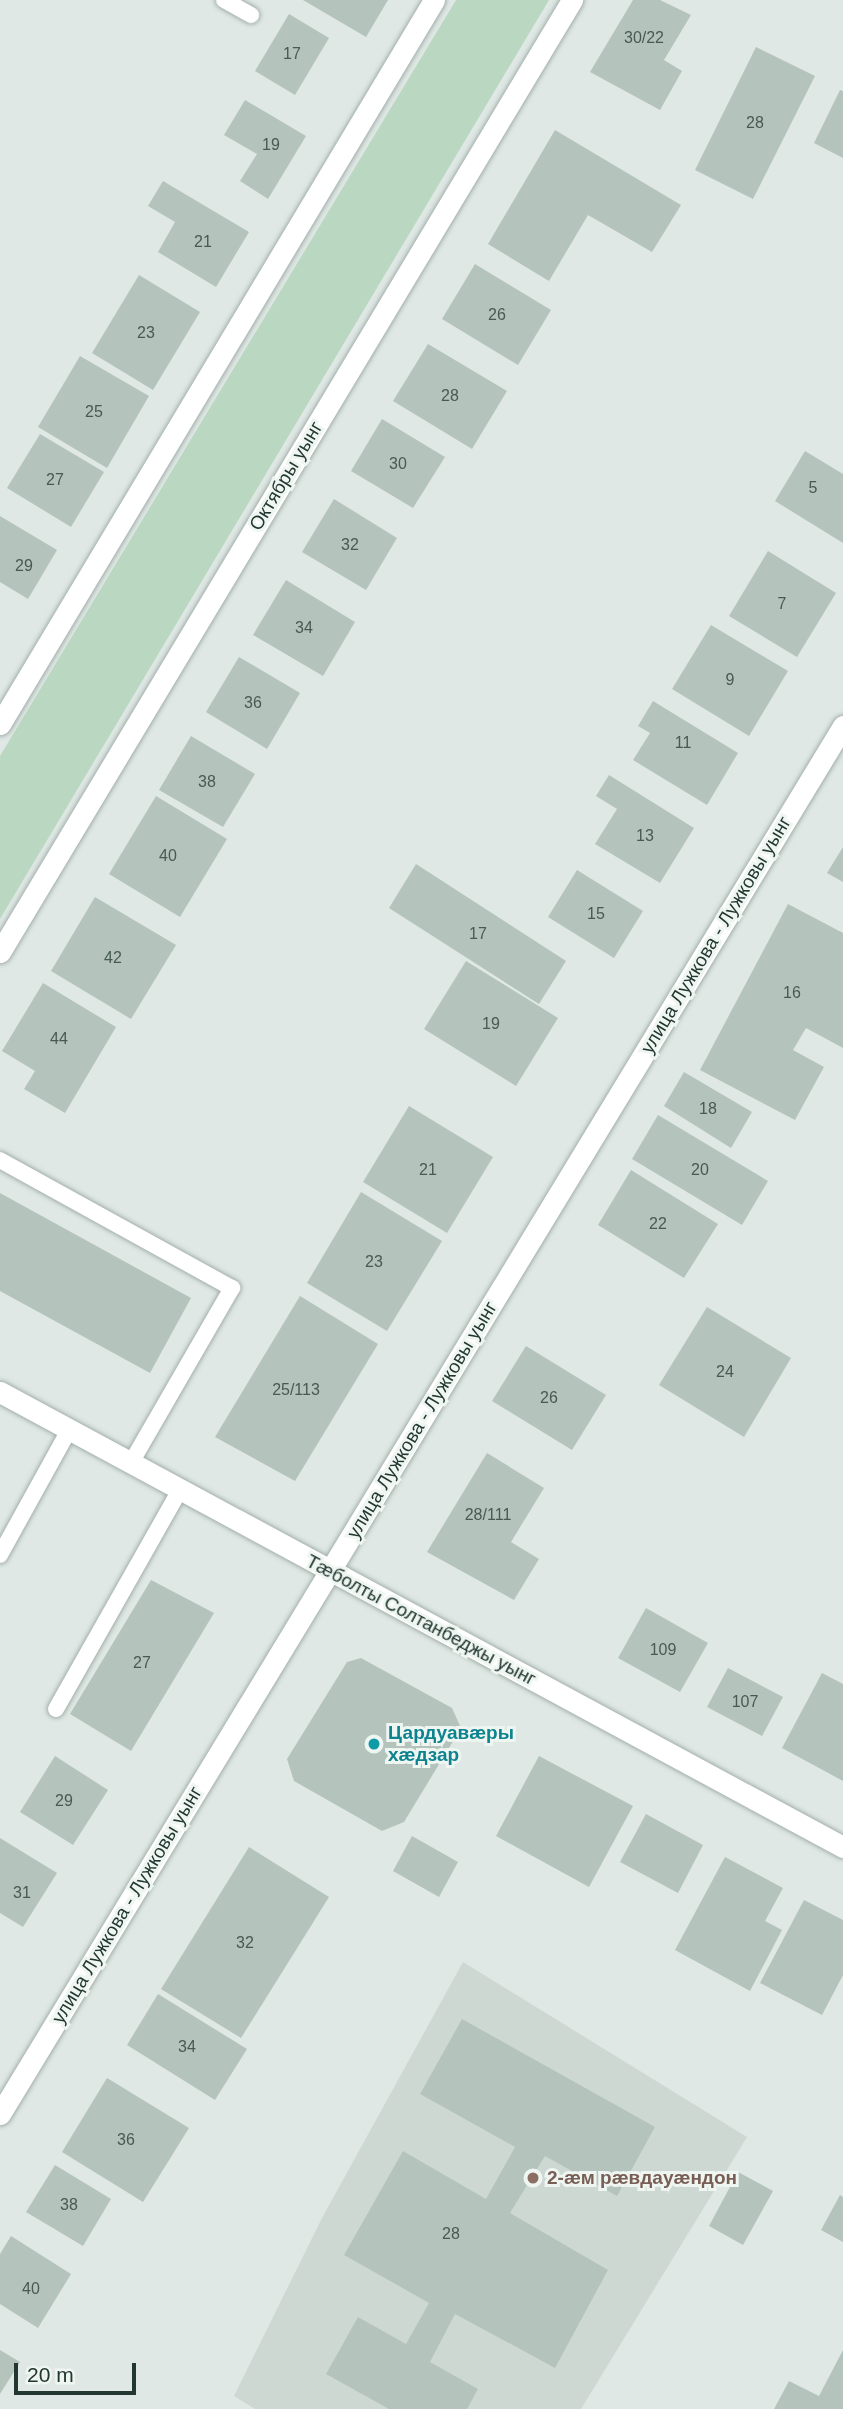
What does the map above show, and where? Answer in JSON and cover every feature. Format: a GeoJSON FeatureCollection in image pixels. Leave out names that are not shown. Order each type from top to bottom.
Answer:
{"type":"FeatureCollection","features":[{"type":"Feature","properties":{"kind":"street"},"geometry":{"type":"LineString","coordinates":[[0,724],[434,0]]}},
{"type":"Feature","properties":{"kind":"street","name":"Октябры уынг"},"geometry":{"type":"LineString","coordinates":[[0,952],[572,0]]}},
{"type":"Feature","properties":{"kind":"street","name":"улица Лужкова - Лужковы уынг"},"geometry":{"type":"LineString","coordinates":[[0,2114],[841,734]]}},
{"type":"Feature","properties":{"kind":"street","name":"Тæболты Солтанбеджы уынг"},"geometry":{"type":"LineString","coordinates":[[0,1392],[843,1847]]}},
{"type":"Feature","properties":{"kind":"lane"},"geometry":{"type":"LineString","coordinates":[[224,0],[251,15]]}},
{"type":"Feature","properties":{"kind":"lane"},"geometry":{"type":"LineString","coordinates":[[0,1160],[232,1288],[131,1463]]}},
{"type":"Feature","properties":{"kind":"lane"},"geometry":{"type":"LineString","coordinates":[[0,1555],[69,1430]]}},
{"type":"Feature","properties":{"kind":"lane"},"geometry":{"type":"LineString","coordinates":[[56,1709],[180,1490]]}},
{"type":"Feature","properties":{"kind":"shaded area","name":"2-æм рӕвдауӕндон"},"geometry":{"type":"Polygon","coordinates":[[[463,1962],[747,2137],[581,2409],[255,2409],[234,2396],[322,2218],[463,1962]]]}},
{"type":"Feature","properties":{"kind":"green space"},"geometry":{"type":"Polygon","coordinates":[[[456,0],[549,0],[0,919],[0,756],[456,0]]]}},
{"type":"Feature","properties":{"kind":"building"},"geometry":{"type":"Polygon","coordinates":[[[303,0],[388,0],[366,37],[303,0]]]}},
{"type":"Feature","properties":{"kind":"building"},"geometry":{"type":"Polygon","coordinates":[[[633,0],[660,0],[691,15],[664,60],[682,71],[660,110],[590,72],[633,0]]]}},
{"type":"Feature","properties":{"kind":"building"},"geometry":{"type":"Polygon","coordinates":[[[289,14],[329,38],[295,95],[255,71],[289,14]]]}},
{"type":"Feature","properties":{"kind":"building"},"geometry":{"type":"Polygon","coordinates":[[[756,47],[815,76],[753,199],[695,170],[756,47]]]}},
{"type":"Feature","properties":{"kind":"building"},"geometry":{"type":"Polygon","coordinates":[[[840,90],[843,91],[843,158],[814,143],[840,90]]]}},
{"type":"Feature","properties":{"kind":"building"},"geometry":{"type":"Polygon","coordinates":[[[245,100],[306,136],[268,199],[240,181],[257,154],[224,135],[245,100]]]}},
{"type":"Feature","properties":{"kind":"building"},"geometry":{"type":"Polygon","coordinates":[[[555,130],[681,205],[652,252],[588,215],[549,281],[488,244],[555,130]]]}},
{"type":"Feature","properties":{"kind":"building"},"geometry":{"type":"Polygon","coordinates":[[[163,181],[249,232],[216,287],[158,252],[175,222],[148,206],[163,181]]]}},
{"type":"Feature","properties":{"kind":"building"},"geometry":{"type":"Polygon","coordinates":[[[475,264],[551,310],[518,365],[442,319],[475,264]]]}},
{"type":"Feature","properties":{"kind":"building"},"geometry":{"type":"Polygon","coordinates":[[[139,275],[200,312],[153,390],[92,353],[139,275]]]}},
{"type":"Feature","properties":{"kind":"building"},"geometry":{"type":"Polygon","coordinates":[[[428,344],[507,391],[472,449],[393,401],[428,344]]]}},
{"type":"Feature","properties":{"kind":"building"},"geometry":{"type":"Polygon","coordinates":[[[80,356],[149,396],[107,468],[38,427],[80,356]]]}},
{"type":"Feature","properties":{"kind":"building"},"geometry":{"type":"Polygon","coordinates":[[[382,419],[445,457],[413,508],[351,471],[382,419]]]}},
{"type":"Feature","properties":{"kind":"building"},"geometry":{"type":"Polygon","coordinates":[[[40,434],[104,472],[71,527],[7,488],[40,434]]]}},
{"type":"Feature","properties":{"kind":"building"},"geometry":{"type":"Polygon","coordinates":[[[805,451],[843,474],[843,543],[775,501],[805,451]]]}},
{"type":"Feature","properties":{"kind":"building"},"geometry":{"type":"Polygon","coordinates":[[[334,499],[397,538],[366,590],[302,552],[334,499]]]}},
{"type":"Feature","properties":{"kind":"building"},"geometry":{"type":"Polygon","coordinates":[[[0,516],[57,550],[28,599],[0,582],[0,516]]]}},
{"type":"Feature","properties":{"kind":"building"},"geometry":{"type":"Polygon","coordinates":[[[768,551],[836,593],[797,657],[729,616],[768,551]]]}},
{"type":"Feature","properties":{"kind":"building"},"geometry":{"type":"Polygon","coordinates":[[[286,580],[355,622],[323,676],[253,635],[286,580]]]}},
{"type":"Feature","properties":{"kind":"building"},"geometry":{"type":"Polygon","coordinates":[[[711,625],[788,671],[749,736],[672,689],[711,625]]]}},
{"type":"Feature","properties":{"kind":"building"},"geometry":{"type":"Polygon","coordinates":[[[239,657],[300,693],[267,749],[206,712],[239,657]]]}},
{"type":"Feature","properties":{"kind":"building"},"geometry":{"type":"Polygon","coordinates":[[[653,701],[738,753],[707,805],[633,760],[650,733],[638,726],[653,701]]]}},
{"type":"Feature","properties":{"kind":"building"},"geometry":{"type":"Polygon","coordinates":[[[191,736],[255,774],[223,827],[159,790],[191,736]]]}},
{"type":"Feature","properties":{"kind":"building"},"geometry":{"type":"Polygon","coordinates":[[[609,775],[694,828],[660,883],[595,844],[617,809],[596,796],[609,775]]]}},
{"type":"Feature","properties":{"kind":"building"},"geometry":{"type":"Polygon","coordinates":[[[156,796],[227,839],[180,917],[109,874],[156,796]]]}},
{"type":"Feature","properties":{"kind":"building"},"geometry":{"type":"Polygon","coordinates":[[[843,847],[843,882],[827,873],[843,847]]]}},
{"type":"Feature","properties":{"kind":"building"},"geometry":{"type":"Polygon","coordinates":[[[416,864],[566,961],[539,1004],[389,908],[416,864]]]}},
{"type":"Feature","properties":{"kind":"building"},"geometry":{"type":"Polygon","coordinates":[[[577,870],[643,911],[614,958],[548,917],[577,870]]]}},
{"type":"Feature","properties":{"kind":"building"},"geometry":{"type":"Polygon","coordinates":[[[95,897],[176,945],[131,1019],[51,971],[95,897]]]}},
{"type":"Feature","properties":{"kind":"building"},"geometry":{"type":"Polygon","coordinates":[[[788,904],[843,933],[843,1048],[806,1028],[793,1050],[824,1067],[795,1120],[700,1070],[788,904]]]}},
{"type":"Feature","properties":{"kind":"building"},"geometry":{"type":"Polygon","coordinates":[[[466,961],[558,1018],[516,1086],[424,1029],[466,961]]]}},
{"type":"Feature","properties":{"kind":"building"},"geometry":{"type":"Polygon","coordinates":[[[43,983],[116,1027],[65,1113],[24,1089],[35,1071],[2,1051],[43,983]]]}},
{"type":"Feature","properties":{"kind":"building"},"geometry":{"type":"Polygon","coordinates":[[[684,1072],[752,1112],[731,1148],[664,1106],[684,1072]]]}},
{"type":"Feature","properties":{"kind":"building"},"geometry":{"type":"Polygon","coordinates":[[[409,1106],[493,1157],[447,1233],[363,1182],[409,1106]]]}},
{"type":"Feature","properties":{"kind":"building"},"geometry":{"type":"Polygon","coordinates":[[[658,1115],[768,1181],[742,1225],[632,1159],[658,1115]]]}},
{"type":"Feature","properties":{"kind":"building"},"geometry":{"type":"Polygon","coordinates":[[[631,1170],[718,1224],[684,1278],[598,1225],[631,1170]]]}},
{"type":"Feature","properties":{"kind":"building"},"geometry":{"type":"Polygon","coordinates":[[[361,1192],[442,1241],[387,1331],[307,1283],[361,1192]]]}},
{"type":"Feature","properties":{"kind":"building"},"geometry":{"type":"Polygon","coordinates":[[[0,1193],[191,1298],[150,1373],[0,1291],[0,1193]]]}},
{"type":"Feature","properties":{"kind":"building"},"geometry":{"type":"Polygon","coordinates":[[[300,1296],[378,1344],[295,1481],[215,1437],[300,1296]]]}},
{"type":"Feature","properties":{"kind":"building"},"geometry":{"type":"Polygon","coordinates":[[[707,1307],[791,1358],[744,1437],[659,1385],[707,1307]]]}},
{"type":"Feature","properties":{"kind":"building"},"geometry":{"type":"Polygon","coordinates":[[[526,1346],[606,1395],[572,1450],[492,1401],[526,1346]]]}},
{"type":"Feature","properties":{"kind":"building"},"geometry":{"type":"Polygon","coordinates":[[[487,1453],[544,1488],[511,1542],[539,1559],[514,1600],[427,1552],[487,1453]]]}},
{"type":"Feature","properties":{"kind":"building"},"geometry":{"type":"Polygon","coordinates":[[[151,1580],[214,1613],[131,1751],[70,1714],[151,1580]]]}},
{"type":"Feature","properties":{"kind":"building"},"geometry":{"type":"Polygon","coordinates":[[[646,1608],[708,1643],[680,1692],[618,1658],[646,1608]]]}},
{"type":"Feature","properties":{"kind":"building","name":"Цардуавæры хæдзар"},"geometry":{"type":"Polygon","coordinates":[[[361,1658],[452,1708],[461,1728],[404,1822],[382,1831],[294,1781],[287,1759],[347,1662],[361,1658]]]}},
{"type":"Feature","properties":{"kind":"building"},"geometry":{"type":"Polygon","coordinates":[[[728,1668],[783,1697],[762,1736],[707,1707],[728,1668]]]}},
{"type":"Feature","properties":{"kind":"building"},"geometry":{"type":"Polygon","coordinates":[[[822,1673],[843,1684],[843,1781],[782,1748],[822,1673]]]}},
{"type":"Feature","properties":{"kind":"building"},"geometry":{"type":"Polygon","coordinates":[[[55,1756],[108,1790],[73,1845],[20,1812],[55,1756]]]}},
{"type":"Feature","properties":{"kind":"building"},"geometry":{"type":"Polygon","coordinates":[[[539,1756],[633,1806],[589,1887],[496,1836],[539,1756]]]}},
{"type":"Feature","properties":{"kind":"building"},"geometry":{"type":"Polygon","coordinates":[[[646,1814],[703,1845],[678,1893],[620,1862],[646,1814]]]}},
{"type":"Feature","properties":{"kind":"building"},"geometry":{"type":"Polygon","coordinates":[[[412,1836],[458,1862],[439,1897],[393,1871],[412,1836]]]}},
{"type":"Feature","properties":{"kind":"building"},"geometry":{"type":"Polygon","coordinates":[[[0,1838],[57,1873],[23,1927],[0,1913],[0,1838]]]}},
{"type":"Feature","properties":{"kind":"building"},"geometry":{"type":"Polygon","coordinates":[[[249,1847],[329,1897],[241,2038],[161,1989],[249,1847]]]}},
{"type":"Feature","properties":{"kind":"building"},"geometry":{"type":"Polygon","coordinates":[[[725,1857],[783,1888],[765,1921],[782,1930],[750,1991],[675,1950],[725,1857]]]}},
{"type":"Feature","properties":{"kind":"building"},"geometry":{"type":"Polygon","coordinates":[[[804,1900],[843,1920],[843,1975],[822,2015],[760,1983],[804,1900]]]}},
{"type":"Feature","properties":{"kind":"building"},"geometry":{"type":"Polygon","coordinates":[[[158,1994],[247,2049],[215,2100],[127,2045],[158,1994]]]}},
{"type":"Feature","properties":{"kind":"building"},"geometry":{"type":"Polygon","coordinates":[[[462,2019],[655,2127],[617,2196],[545,2156],[510,2213],[608,2270],[555,2368],[455,2314],[430,2362],[478,2389],[467,2409],[389,2409],[326,2374],[358,2317],[406,2344],[429,2303],[344,2255],[403,2151],[486,2199],[515,2147],[420,2094],[462,2019]]]}},
{"type":"Feature","properties":{"kind":"building"},"geometry":{"type":"Polygon","coordinates":[[[107,2078],[189,2128],[143,2202],[62,2152],[107,2078]]]}},
{"type":"Feature","properties":{"kind":"building"},"geometry":{"type":"Polygon","coordinates":[[[55,2165],[111,2199],[83,2246],[26,2212],[55,2165]]]}},
{"type":"Feature","properties":{"kind":"building"},"geometry":{"type":"Polygon","coordinates":[[[738,2172],[773,2191],[743,2245],[709,2226],[738,2172]]]}},
{"type":"Feature","properties":{"kind":"building"},"geometry":{"type":"Polygon","coordinates":[[[840,2195],[843,2197],[843,2242],[821,2230],[840,2195]]]}},
{"type":"Feature","properties":{"kind":"building"},"geometry":{"type":"Polygon","coordinates":[[[11,2236],[71,2274],[38,2328],[0,2304],[0,2254],[11,2236]]]}},
{"type":"Feature","properties":{"kind":"building"},"geometry":{"type":"Polygon","coordinates":[[[0,2350],[20,2362],[0,2394],[0,2350]]]}},
{"type":"Feature","properties":{"kind":"building"},"geometry":{"type":"Polygon","coordinates":[[[843,2350],[843,2409],[774,2409],[789,2381],[819,2396],[843,2350]]]}},
{"type":"Feature","properties":{"kind":"place","name":"Цардуавæры хæдзар"},"geometry":{"type":"Point","coordinates":[374,1744]}},
{"type":"Feature","properties":{"kind":"place","name":"2-æм рӕвдауӕндон"},"geometry":{"type":"Point","coordinates":[533,2178]}}]}
